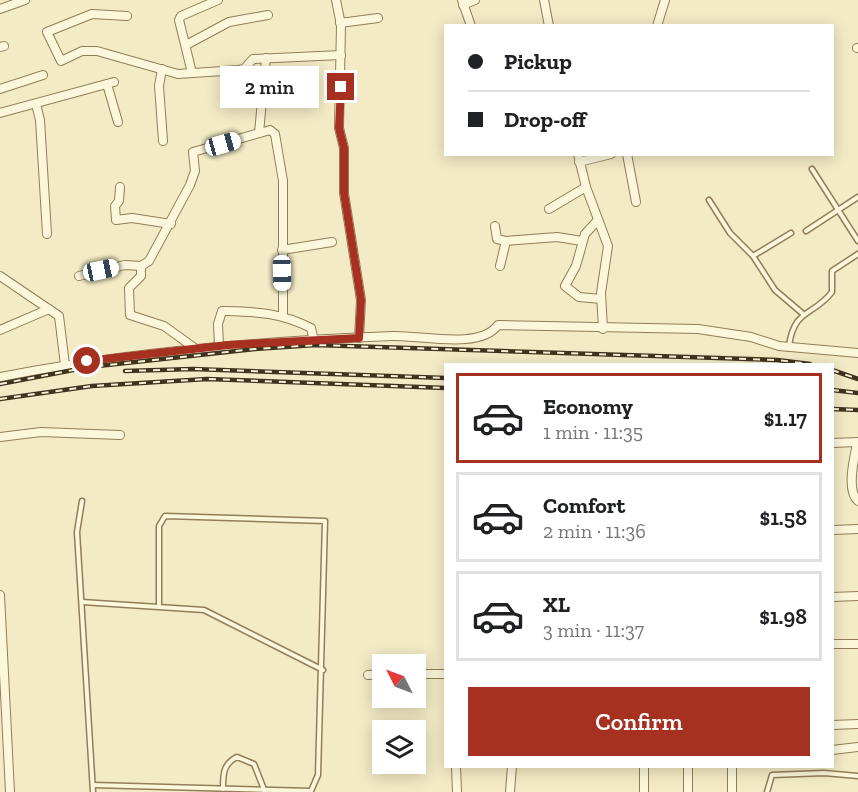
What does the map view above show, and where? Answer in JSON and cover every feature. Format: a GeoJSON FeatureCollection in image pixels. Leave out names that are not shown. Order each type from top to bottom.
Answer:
{"type":"FeatureCollection","features":[{"type":"Feature","properties":{"kind":"street"},"geometry":{"type":"LineString","coordinates":[[0,9],[25,0]]}},
{"type":"Feature","properties":{"kind":"street"},"geometry":{"type":"LineString","coordinates":[[192,74],[179,20],[181,16],[218,0]]}},
{"type":"Feature","properties":{"kind":"street"},"geometry":{"type":"LineString","coordinates":[[336,0],[340,23],[341,55],[339,128],[344,148],[344,193],[361,300],[359,338]]}},
{"type":"Feature","properties":{"kind":"street"},"geometry":{"type":"LineString","coordinates":[[470,24],[462,2],[475,0]]}},
{"type":"Feature","properties":{"kind":"street"},"geometry":{"type":"LineString","coordinates":[[544,0],[549,24]]}},
{"type":"Feature","properties":{"kind":"street"},"geometry":{"type":"LineString","coordinates":[[658,24],[665,0]]}},
{"type":"Feature","properties":{"kind":"street"},"geometry":{"type":"LineString","coordinates":[[127,16],[92,14],[47,32],[61,61],[82,51],[97,51],[178,74],[244,69],[253,59],[341,55]]}},
{"type":"Feature","properties":{"kind":"street"},"geometry":{"type":"LineString","coordinates":[[186,45],[229,22],[268,15]]}},
{"type":"Feature","properties":{"kind":"street"},"geometry":{"type":"LineString","coordinates":[[340,23],[378,18]]}},
{"type":"Feature","properties":{"kind":"street"},"geometry":{"type":"LineString","coordinates":[[259,133],[266,58]]}},
{"type":"Feature","properties":{"kind":"street"},"geometry":{"type":"LineString","coordinates":[[162,69],[159,80],[163,141]]}},
{"type":"Feature","properties":{"kind":"street"},"geometry":{"type":"LineString","coordinates":[[0,89],[43,75]]}},
{"type":"Feature","properties":{"kind":"street"},"geometry":{"type":"LineString","coordinates":[[0,113],[111,83],[118,122]]}},
{"type":"Feature","properties":{"kind":"street"},"geometry":{"type":"LineString","coordinates":[[36,104],[40,120],[47,234]]}},
{"type":"Feature","properties":{"kind":"street"},"geometry":{"type":"LineString","coordinates":[[79,276],[125,265],[141,266],[154,256],[194,177],[193,152],[259,133],[274,131],[283,181],[283,315]]}},
{"type":"Feature","properties":{"kind":"street"},"geometry":{"type":"LineString","coordinates":[[595,156],[579,158],[586,187],[608,246],[602,299],[603,329]]}},
{"type":"Feature","properties":{"kind":"street"},"geometry":{"type":"LineString","coordinates":[[627,156],[636,202]]}},
{"type":"Feature","properties":{"kind":"street"},"geometry":{"type":"LineString","coordinates":[[120,187],[119,201],[115,206],[116,220],[140,219],[171,224]]}},
{"type":"Feature","properties":{"kind":"street"},"geometry":{"type":"LineString","coordinates":[[549,209],[586,187]]}},
{"type":"Feature","properties":{"kind":"street"},"geometry":{"type":"LineString","coordinates":[[598,220],[587,231],[576,266],[565,286],[579,297],[602,299]]}},
{"type":"Feature","properties":{"kind":"street"},"geometry":{"type":"LineString","coordinates":[[495,226],[497,239],[506,241],[557,237],[582,241]]}},
{"type":"Feature","properties":{"kind":"street"},"geometry":{"type":"LineString","coordinates":[[500,266],[506,241]]}},
{"type":"Feature","properties":{"kind":"street"},"geometry":{"type":"LineString","coordinates":[[282,250],[332,242]]}},
{"type":"Feature","properties":{"kind":"street"},"geometry":{"type":"LineString","coordinates":[[141,266],[141,276],[129,288],[130,315],[164,326],[196,349]]}},
{"type":"Feature","properties":{"kind":"street"},"geometry":{"type":"LineString","coordinates":[[0,276],[59,316],[65,365]]}},
{"type":"Feature","properties":{"kind":"street"},"geometry":{"type":"LineString","coordinates":[[0,330],[49,309]]}},
{"type":"Feature","properties":{"kind":"street"},"geometry":{"type":"LineString","coordinates":[[219,346],[218,324],[222,311],[283,315],[311,328],[314,341]]}},
{"type":"Feature","properties":{"kind":"street"},"geometry":{"type":"LineString","coordinates":[[0,377],[65,365],[219,346],[396,336],[463,340],[494,331],[498,325],[603,329],[698,329],[751,337],[789,347],[858,352]]}},
{"type":"Feature","properties":{"kind":"street"},"geometry":{"type":"LineString","coordinates":[[0,436],[41,432],[120,435]]}},
{"type":"Feature","properties":{"kind":"street"},"geometry":{"type":"LineString","coordinates":[[834,443],[858,443],[853,464],[854,496],[858,501]]}},
{"type":"Feature","properties":{"kind":"street"},"geometry":{"type":"LineString","coordinates":[[834,530],[858,530]]}},
{"type":"Feature","properties":{"kind":"street"},"geometry":{"type":"LineString","coordinates":[[0,597],[3,709],[10,792]]}},
{"type":"Feature","properties":{"kind":"street"},"geometry":{"type":"LineString","coordinates":[[834,597],[858,597]]}},
{"type":"Feature","properties":{"kind":"street"},"geometry":{"type":"LineString","coordinates":[[834,644],[858,644]]}},
{"type":"Feature","properties":{"kind":"street"},"geometry":{"type":"LineString","coordinates":[[426,674],[444,674]]}},
{"type":"Feature","properties":{"kind":"street"},"geometry":{"type":"LineString","coordinates":[[368,675],[372,675]]}},
{"type":"Feature","properties":{"kind":"street"},"geometry":{"type":"LineString","coordinates":[[834,725],[858,724]]}},
{"type":"Feature","properties":{"kind":"street"},"geometry":{"type":"LineString","coordinates":[[834,750],[858,747]]}},
{"type":"Feature","properties":{"kind":"street"},"geometry":{"type":"LineString","coordinates":[[456,768],[457,792]]}},
{"type":"Feature","properties":{"kind":"street"},"geometry":{"type":"LineString","coordinates":[[510,792],[512,768]]}},
{"type":"Feature","properties":{"kind":"street"},"geometry":{"type":"LineString","coordinates":[[644,768],[644,792]]}},
{"type":"Feature","properties":{"kind":"street"},"geometry":{"type":"LineString","coordinates":[[688,768],[688,792]]}},
{"type":"Feature","properties":{"kind":"street"},"geometry":{"type":"LineString","coordinates":[[732,768],[732,792]]}},
{"type":"Feature","properties":{"kind":"lane"},"geometry":{"type":"LineString","coordinates":[[812,169],[858,241]]}},
{"type":"Feature","properties":{"kind":"lane"},"geometry":{"type":"LineString","coordinates":[[806,231],[858,197]]}},
{"type":"Feature","properties":{"kind":"lane"},"geometry":{"type":"LineString","coordinates":[[709,200],[730,233],[753,256],[774,290],[802,313]]}},
{"type":"Feature","properties":{"kind":"lane"},"geometry":{"type":"LineString","coordinates":[[753,256],[791,233]]}},
{"type":"Feature","properties":{"kind":"lane"},"geometry":{"type":"LineString","coordinates":[[789,347],[791,335],[802,313],[828,297],[834,287],[832,271],[858,254]]}},
{"type":"Feature","properties":{"kind":"lane"},"geometry":{"type":"LineString","coordinates":[[82,501],[77,532],[93,792]]}},
{"type":"Feature","properties":{"kind":"lane"},"geometry":{"type":"LineString","coordinates":[[93,785],[311,791],[314,786],[318,775],[323,670],[325,521],[165,516],[159,526],[159,606]]}},
{"type":"Feature","properties":{"kind":"lane"},"geometry":{"type":"LineString","coordinates":[[82,602],[204,609],[323,670]]}},
{"type":"Feature","properties":{"kind":"lane"},"geometry":{"type":"LineString","coordinates":[[223,789],[224,770],[229,761],[237,757],[254,764],[265,790]]}},
{"type":"Feature","properties":{"kind":"lane"},"geometry":{"type":"LineString","coordinates":[[767,792],[772,776],[824,773],[858,777]]}},
{"type":"Feature","properties":{"kind":"railway"},"geometry":{"type":"LineString","coordinates":[[0,384],[89,367],[255,349],[315,345],[777,360],[802,363]]}},
{"type":"Feature","properties":{"kind":"railway"},"geometry":{"type":"LineString","coordinates":[[125,371],[193,369],[444,378]]}},
{"type":"Feature","properties":{"kind":"railway"},"geometry":{"type":"LineString","coordinates":[[834,371],[858,379]]}},
{"type":"Feature","properties":{"kind":"railway"},"geometry":{"type":"LineString","coordinates":[[0,399],[92,386],[207,379],[444,388]]}},
{"type":"Feature","properties":{"kind":"railway"},"geometry":{"type":"LineString","coordinates":[[834,390],[858,393]]}},
{"type":"Feature","properties":{"kind":"railway"},"geometry":{"type":"LineString","coordinates":[[834,409],[858,410]]}},
{"type":"Feature","properties":{"kind":"route"},"geometry":{"type":"LineString","coordinates":[[87,361],[228,345],[359,338],[361,300],[356,255],[344,193],[344,148],[339,128],[341,87]]}}]}
